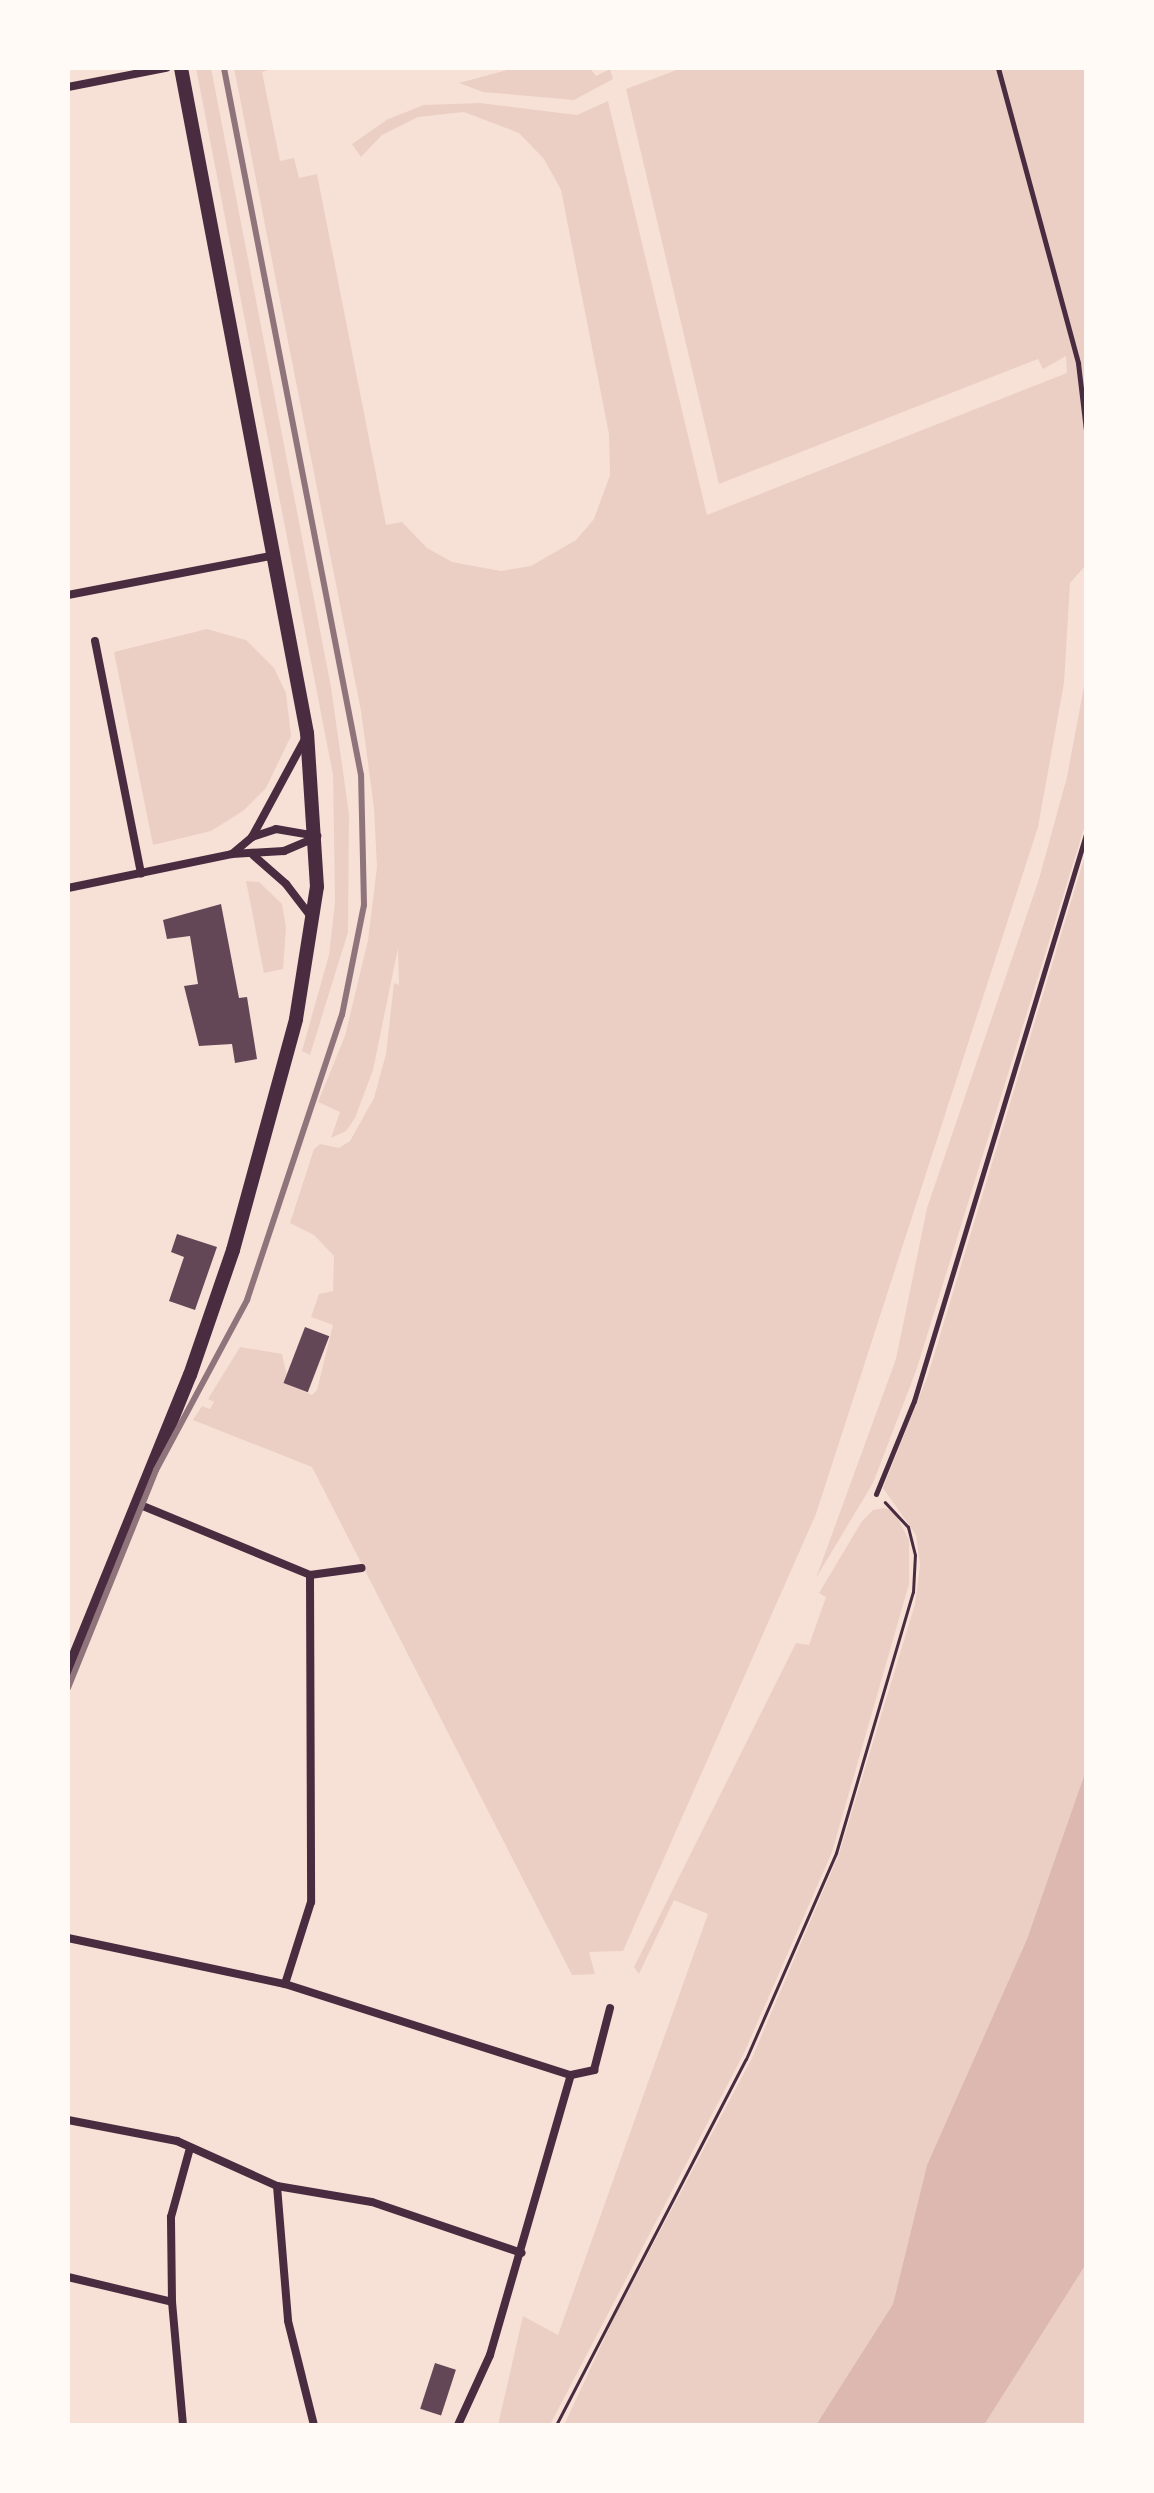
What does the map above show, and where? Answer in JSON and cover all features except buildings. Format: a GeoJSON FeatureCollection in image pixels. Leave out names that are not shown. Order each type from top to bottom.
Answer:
{"type":"FeatureCollection","features":[{"type":"Feature","properties":{"kind":"main road"},"geometry":{"type":"LineString","coordinates":[[68,1675],[190,1375],[238,1235],[283,1076],[313,920],[318,836],[307,733],[276,555],[181,68]]}},
{"type":"Feature","properties":{"kind":"street"},"geometry":{"type":"LineString","coordinates":[[68,87],[166,68]]}},
{"type":"Feature","properties":{"kind":"street"},"geometry":{"type":"LineString","coordinates":[[68,595],[276,555]]}},
{"type":"Feature","properties":{"kind":"street"},"geometry":{"type":"LineString","coordinates":[[95,641],[141,874]]}},
{"type":"Feature","properties":{"kind":"street"},"geometry":{"type":"LineString","coordinates":[[232,854],[252,837],[307,733]]}},
{"type":"Feature","properties":{"kind":"street"},"geometry":{"type":"LineString","coordinates":[[252,837],[291,829],[318,836]]}},
{"type":"Feature","properties":{"kind":"street"},"geometry":{"type":"LineString","coordinates":[[68,888],[232,854],[253,855],[293,848],[318,836]]}},
{"type":"Feature","properties":{"kind":"street"},"geometry":{"type":"LineString","coordinates":[[253,855],[286,884],[313,920]]}},
{"type":"Feature","properties":{"kind":"street"},"geometry":{"type":"LineString","coordinates":[[138,1504],[310,1575],[362,1568]]}},
{"type":"Feature","properties":{"kind":"street"},"geometry":{"type":"LineString","coordinates":[[285,1984],[311,1902],[310,1575]]}},
{"type":"Feature","properties":{"kind":"street"},"geometry":{"type":"LineString","coordinates":[[68,1938],[285,1984],[571,2075],[594,2070],[610,2008]]}},
{"type":"Feature","properties":{"kind":"street"},"geometry":{"type":"LineString","coordinates":[[458,2425],[490,2355],[571,2075]]}},
{"type":"Feature","properties":{"kind":"street"},"geometry":{"type":"LineString","coordinates":[[68,2120],[120,2128],[190,2148],[277,2186],[372,2202],[522,2253]]}},
{"type":"Feature","properties":{"kind":"street"},"geometry":{"type":"LineString","coordinates":[[183,2425],[172,2302],[171,2217],[190,2148]]}},
{"type":"Feature","properties":{"kind":"street"},"geometry":{"type":"LineString","coordinates":[[277,2186],[288,2321],[314,2425]]}},
{"type":"Feature","properties":{"kind":"street"},"geometry":{"type":"LineString","coordinates":[[68,2277],[172,2302]]}},
{"type":"Feature","properties":{"kind":"lane"},"geometry":{"type":"LineString","coordinates":[[998,68],[1078,363],[1086,430]]}},
{"type":"Feature","properties":{"kind":"lane"},"geometry":{"type":"LineString","coordinates":[[876,1494],[927,1361],[1086,834]]}},
{"type":"Feature","properties":{"kind":"path"},"geometry":{"type":"LineString","coordinates":[[556,2425],[746,2059],[836,1853],[913,1592],[915,1555],[908,1527],[876,1494]]}},
{"type":"Feature","properties":{"kind":"shaded area"},"geometry":{"type":"Polygon","coordinates":[[[196,68],[211,68],[331,687],[349,814],[348,932],[310,1055],[302,1051],[329,955],[335,902],[333,775],[196,68]]]}},
{"type":"Feature","properties":{"kind":"shaded area"},"geometry":{"type":"Polygon","coordinates":[[[234,68],[274,68],[262,72],[280,161],[294,158],[299,178],[317,174],[386,525],[402,522],[427,548],[452,562],[501,571],[531,566],[576,540],[594,519],[610,475],[609,434],[561,190],[544,159],[519,133],[464,112],[418,117],[382,135],[361,157],[352,144],[388,119],[424,105],[480,103],[577,115],[608,101],[707,515],[1067,373],[1066,356],[1043,369],[1038,359],[719,484],[626,89],[682,68],[1086,68],[1086,565],[1070,583],[1064,683],[1038,827],[816,1514],[623,1951],[589,1952],[595,1974],[572,1975],[312,1467],[193,1420],[202,1406],[210,1409],[214,1402],[208,1399],[240,1347],[282,1354],[289,1385],[312,1395],[317,1390],[333,1325],[311,1317],[319,1294],[333,1291],[334,1256],[314,1235],[290,1223],[314,1149],[320,1144],[339,1148],[350,1141],[374,1098],[386,1054],[394,983],[399,985],[398,948],[373,1070],[355,1118],[346,1131],[331,1138],[340,1112],[318,1102],[345,1036],[368,940],[377,867],[374,808],[361,711],[234,68]]]}},
{"type":"Feature","properties":{"kind":"shaded area"},"geometry":{"type":"Polygon","coordinates":[[[515,68],[590,68],[596,76],[610,69],[613,79],[574,100],[483,92],[459,83],[515,68]]]}},
{"type":"Feature","properties":{"kind":"shaded area"},"geometry":{"type":"Polygon","coordinates":[[[207,629],[246,640],[274,668],[286,693],[291,736],[266,788],[243,811],[211,831],[153,845],[114,652],[207,629]]]}},
{"type":"Feature","properties":{"kind":"shaded area"},"geometry":{"type":"Polygon","coordinates":[[[1086,675],[1086,822],[916,1371],[873,1483],[816,1578],[896,1359],[927,1208],[1039,879],[1067,777],[1086,675]]]}},
{"type":"Feature","properties":{"kind":"shaded area"},"geometry":{"type":"Polygon","coordinates":[[[1086,852],[1086,1770],[1027,1939],[927,2165],[893,2304],[816,2425],[564,2425],[614,2318],[752,2058],[839,1854],[915,1604],[920,1565],[916,1535],[883,1488],[928,1375],[1086,852]]]}},
{"type":"Feature","properties":{"kind":"shaded area"},"geometry":{"type":"Polygon","coordinates":[[[246,881],[259,882],[282,904],[286,927],[283,969],[264,973],[246,881]]]}},
{"type":"Feature","properties":{"kind":"shaded area"},"geometry":{"type":"Polygon","coordinates":[[[884,1508],[894,1511],[909,1540],[909,1584],[832,1852],[744,2053],[550,2425],[498,2425],[523,2316],[558,2335],[708,1914],[674,1900],[639,1974],[634,1967],[796,1643],[809,1645],[826,1597],[819,1593],[862,1521],[873,1510],[884,1508]]]}},
{"type":"Feature","properties":{"kind":"shaded area"},"geometry":{"type":"Polygon","coordinates":[[[1086,1770],[1086,2264],[984,2425],[816,2425],[893,2304],[927,2165],[1027,1939],[1086,1770]]]}},
{"type":"Feature","properties":{"kind":"shaded area"},"geometry":{"type":"Polygon","coordinates":[[[1086,2264],[1086,2425],[984,2425],[1049,2318],[1086,2264]]]}},
{"type":"Feature","properties":{"kind":"railway"},"geometry":{"type":"LineString","coordinates":[[68,1688],[156,1470],[247,1300],[342,1015],[364,905],[361,775],[224,68]]}}]}
